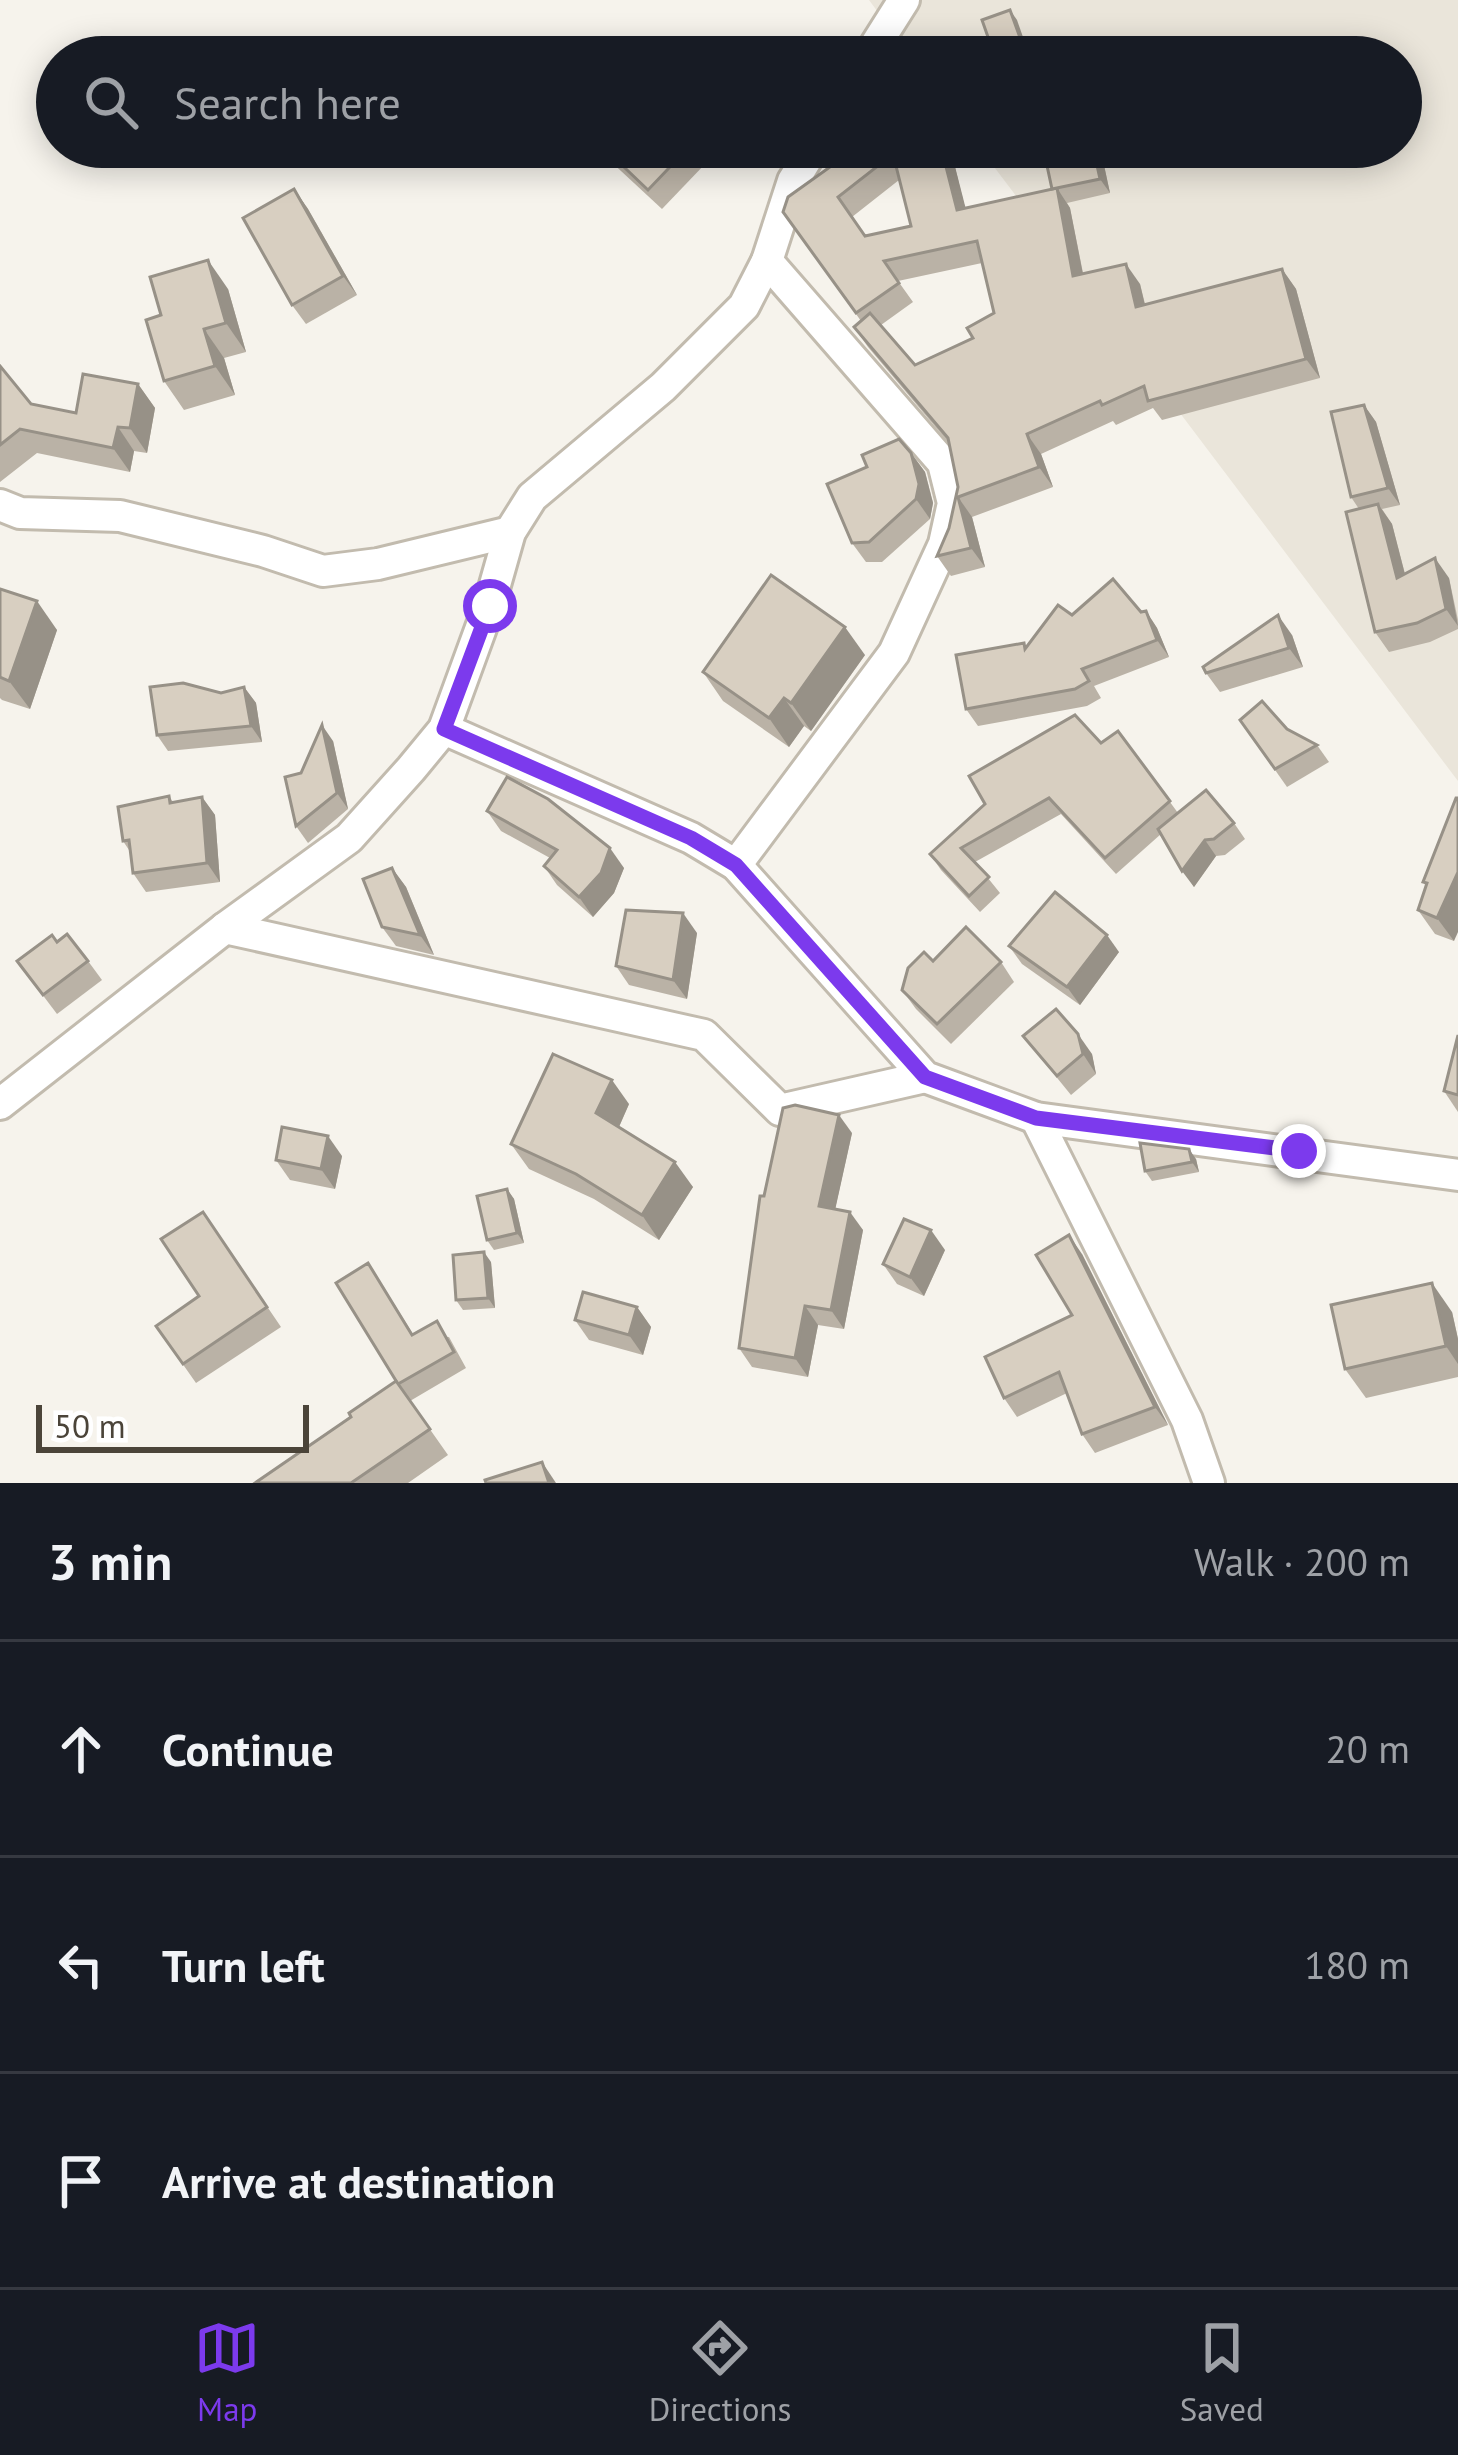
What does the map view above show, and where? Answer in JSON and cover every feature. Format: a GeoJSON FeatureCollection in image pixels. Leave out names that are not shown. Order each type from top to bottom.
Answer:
{"type":"FeatureCollection","features":[{"type":"Feature","properties":{"kind":"street"},"geometry":{"type":"LineString","coordinates":[[881,36],[904,0]]}},
{"type":"Feature","properties":{"kind":"street"},"geometry":{"type":"LineString","coordinates":[[0,1104],[349,838],[444,729],[490,606],[509,532],[532,496],[663,387],[744,306],[767,261],[801,168]]}},
{"type":"Feature","properties":{"kind":"street"},"geometry":{"type":"LineString","coordinates":[[736,865],[894,653],[944,544],[953,503],[943,463],[767,261]]}},
{"type":"Feature","properties":{"kind":"street"},"geometry":{"type":"LineString","coordinates":[[0,505],[20,513],[120,516],[263,551],[322,571],[378,564],[509,532]]}},
{"type":"Feature","properties":{"kind":"street"},"geometry":{"type":"LineString","coordinates":[[444,729],[691,838],[736,865],[925,1077],[1036,1118],[1458,1175]]}},
{"type":"Feature","properties":{"kind":"street"},"geometry":{"type":"LineString","coordinates":[[226,928],[704,1035],[780,1110],[925,1077]]}},
{"type":"Feature","properties":{"kind":"street"},"geometry":{"type":"LineString","coordinates":[[1036,1118],[1187,1420],[1209,1483]]}},
{"type":"Feature","properties":{"kind":"shaded area"},"geometry":{"type":"Polygon","coordinates":[[[869,0],[1458,0],[1458,781],[995,168],[1422,168],[1422,36],[896,36],[869,0]]]}},
{"type":"Feature","properties":{"kind":"building"},"geometry":{"type":"Polygon","coordinates":[[[1010,10],[1019,36],[988,36],[982,20],[1010,10]]]}},
{"type":"Feature","properties":{"kind":"building"},"geometry":{"type":"Polygon","coordinates":[[[625,168],[669,168],[648,190],[625,168]]]}},
{"type":"Feature","properties":{"kind":"building"},"geometry":{"type":"Polygon","coordinates":[[[829,168],[875,168],[838,197],[865,236],[911,226],[896,168],[946,168],[957,210],[1057,188],[1073,276],[1126,264],[1136,307],[1282,269],[1306,359],[1148,401],[1144,386],[1027,434],[1039,467],[958,497],[971,548],[937,556],[958,487],[948,438],[854,327],[870,313],[915,365],[973,338],[967,328],[994,313],[977,241],[884,261],[899,283],[856,313],[783,212],[788,197],[829,168]]]}},
{"type":"Feature","properties":{"kind":"building"},"geometry":{"type":"Polygon","coordinates":[[[1048,168],[1098,168],[1100,179],[1052,189],[1048,168]]]}},
{"type":"Feature","properties":{"kind":"building"},"geometry":{"type":"Polygon","coordinates":[[[294,189],[343,276],[292,305],[243,218],[294,189]]]}},
{"type":"Feature","properties":{"kind":"building"},"geometry":{"type":"Polygon","coordinates":[[[208,260],[226,323],[204,329],[215,366],[164,381],[146,320],[161,315],[150,277],[208,260]]]}},
{"type":"Feature","properties":{"kind":"building"},"geometry":{"type":"Polygon","coordinates":[[[0,366],[31,404],[76,413],[83,374],[138,384],[130,428],[118,427],[113,448],[20,429],[0,445],[0,366]]]}},
{"type":"Feature","properties":{"kind":"building"},"geometry":{"type":"Polygon","coordinates":[[[1364,405],[1388,488],[1351,497],[1331,412],[1364,405]]]}},
{"type":"Feature","properties":{"kind":"building"},"geometry":{"type":"Polygon","coordinates":[[[899,439],[911,453],[919,484],[916,499],[869,542],[852,543],[827,484],[867,467],[862,455],[899,439]]]}},
{"type":"Feature","properties":{"kind":"building"},"geometry":{"type":"Polygon","coordinates":[[[1378,504],[1397,578],[1435,558],[1446,609],[1417,623],[1375,632],[1346,512],[1378,504]]]}},
{"type":"Feature","properties":{"kind":"building"},"geometry":{"type":"Polygon","coordinates":[[[771,575],[845,627],[791,703],[784,698],[769,718],[703,672],[771,575]]]}},
{"type":"Feature","properties":{"kind":"building"},"geometry":{"type":"Polygon","coordinates":[[[1113,579],[1141,612],[1146,611],[1157,640],[1082,669],[1089,681],[1075,689],[966,709],[956,655],[1024,643],[1025,649],[1058,605],[1072,615],[1113,579]]]}},
{"type":"Feature","properties":{"kind":"building"},"geometry":{"type":"Polygon","coordinates":[[[0,589],[37,601],[9,681],[0,677],[0,589]]]}},
{"type":"Feature","properties":{"kind":"building"},"geometry":{"type":"Polygon","coordinates":[[[1278,615],[1289,648],[1206,673],[1203,667],[1278,615]]]}},
{"type":"Feature","properties":{"kind":"building"},"geometry":{"type":"Polygon","coordinates":[[[183,683],[221,693],[244,687],[251,726],[157,735],[150,687],[183,683]]]}},
{"type":"Feature","properties":{"kind":"building"},"geometry":{"type":"Polygon","coordinates":[[[1262,701],[1287,729],[1317,745],[1275,769],[1240,720],[1262,701]]]}},
{"type":"Feature","properties":{"kind":"building"},"geometry":{"type":"Polygon","coordinates":[[[1075,715],[1101,743],[1118,731],[1170,801],[1105,858],[1049,798],[961,848],[989,877],[969,896],[930,854],[985,804],[969,776],[1075,715]]]}},
{"type":"Feature","properties":{"kind":"building"},"geometry":{"type":"Polygon","coordinates":[[[322,725],[337,793],[296,826],[285,777],[301,773],[322,725]]]}},
{"type":"Feature","properties":{"kind":"building"},"geometry":{"type":"Polygon","coordinates":[[[507,777],[548,799],[610,848],[601,873],[579,897],[544,866],[557,850],[487,811],[507,777]]]}},
{"type":"Feature","properties":{"kind":"building"},"geometry":{"type":"Polygon","coordinates":[[[1206,790],[1234,823],[1214,839],[1205,840],[1182,871],[1158,829],[1206,790]]]}},
{"type":"Feature","properties":{"kind":"building"},"geometry":{"type":"Polygon","coordinates":[[[169,796],[170,803],[202,797],[207,863],[133,873],[118,807],[169,796]]]}},
{"type":"Feature","properties":{"kind":"building"},"geometry":{"type":"Polygon","coordinates":[[[1456,798],[1458,872],[1437,918],[1418,910],[1427,883],[1423,882],[1456,798]]]}},
{"type":"Feature","properties":{"kind":"building"},"geometry":{"type":"Polygon","coordinates":[[[392,868],[420,935],[382,927],[363,879],[392,868]]]}},
{"type":"Feature","properties":{"kind":"building"},"geometry":{"type":"Polygon","coordinates":[[[1055,892],[1107,935],[1067,987],[1009,946],[1055,892]]]}},
{"type":"Feature","properties":{"kind":"building"},"geometry":{"type":"Polygon","coordinates":[[[626,910],[683,913],[673,980],[616,966],[626,910]]]}},
{"type":"Feature","properties":{"kind":"building"},"geometry":{"type":"Polygon","coordinates":[[[966,927],[1001,962],[937,1024],[902,990],[908,968],[924,952],[933,961],[966,927]]]}},
{"type":"Feature","properties":{"kind":"building"},"geometry":{"type":"Polygon","coordinates":[[[67,934],[88,961],[43,995],[17,961],[52,935],[57,942],[67,934]]]}},
{"type":"Feature","properties":{"kind":"building"},"geometry":{"type":"Polygon","coordinates":[[[1056,1009],[1078,1034],[1083,1054],[1057,1076],[1023,1036],[1056,1009]]]}},
{"type":"Feature","properties":{"kind":"building"},"geometry":{"type":"Polygon","coordinates":[[[1458,1035],[1458,1095],[1444,1091],[1458,1035]]]}},
{"type":"Feature","properties":{"kind":"building"},"geometry":{"type":"Polygon","coordinates":[[[553,1054],[612,1080],[596,1113],[675,1162],[642,1215],[576,1174],[511,1144],[553,1054]]]}},
{"type":"Feature","properties":{"kind":"building"},"geometry":{"type":"Polygon","coordinates":[[[795,1105],[839,1115],[819,1206],[850,1212],[831,1310],[805,1306],[795,1358],[739,1348],[760,1196],[764,1196],[783,1108],[795,1105]]]}},
{"type":"Feature","properties":{"kind":"building"},"geometry":{"type":"Polygon","coordinates":[[[282,1127],[328,1136],[321,1169],[276,1160],[282,1127]]]}},
{"type":"Feature","properties":{"kind":"building"},"geometry":{"type":"Polygon","coordinates":[[[1140,1143],[1189,1149],[1192,1162],[1145,1171],[1140,1143]]]}},
{"type":"Feature","properties":{"kind":"building"},"geometry":{"type":"Polygon","coordinates":[[[507,1189],[517,1233],[487,1240],[477,1196],[507,1189]]]}},
{"type":"Feature","properties":{"kind":"building"},"geometry":{"type":"Polygon","coordinates":[[[203,1212],[267,1307],[183,1364],[156,1326],[199,1296],[161,1239],[203,1212]]]}},
{"type":"Feature","properties":{"kind":"building"},"geometry":{"type":"Polygon","coordinates":[[[904,1219],[931,1230],[910,1277],[883,1264],[904,1219]]]}},
{"type":"Feature","properties":{"kind":"building"},"geometry":{"type":"Polygon","coordinates":[[[1069,1235],[1155,1407],[1082,1434],[1059,1372],[1004,1398],[985,1357],[1072,1315],[1036,1255],[1069,1235]]]}},
{"type":"Feature","properties":{"kind":"building"},"geometry":{"type":"Polygon","coordinates":[[[484,1252],[488,1298],[456,1300],[453,1255],[484,1252]]]}},
{"type":"Feature","properties":{"kind":"building"},"geometry":{"type":"Polygon","coordinates":[[[368,1263],[412,1335],[437,1321],[454,1352],[398,1384],[336,1283],[368,1263]]]}},
{"type":"Feature","properties":{"kind":"building"},"geometry":{"type":"Polygon","coordinates":[[[1432,1283],[1446,1346],[1345,1369],[1331,1305],[1432,1283]]]}},
{"type":"Feature","properties":{"kind":"building"},"geometry":{"type":"Polygon","coordinates":[[[583,1292],[637,1307],[629,1335],[575,1320],[583,1292]]]}},
{"type":"Feature","properties":{"kind":"building"},"geometry":{"type":"Polygon","coordinates":[[[396,1381],[430,1429],[351,1483],[255,1483],[351,1417],[349,1413],[396,1381]]]}},
{"type":"Feature","properties":{"kind":"building"},"geometry":{"type":"Polygon","coordinates":[[[542,1462],[549,1483],[486,1483],[485,1480],[542,1462]]]}},
{"type":"Feature","properties":{"kind":"route"},"geometry":{"type":"LineString","coordinates":[[490,606],[444,729],[691,838],[736,865],[925,1077],[1036,1118],[1299,1151]]}}]}
